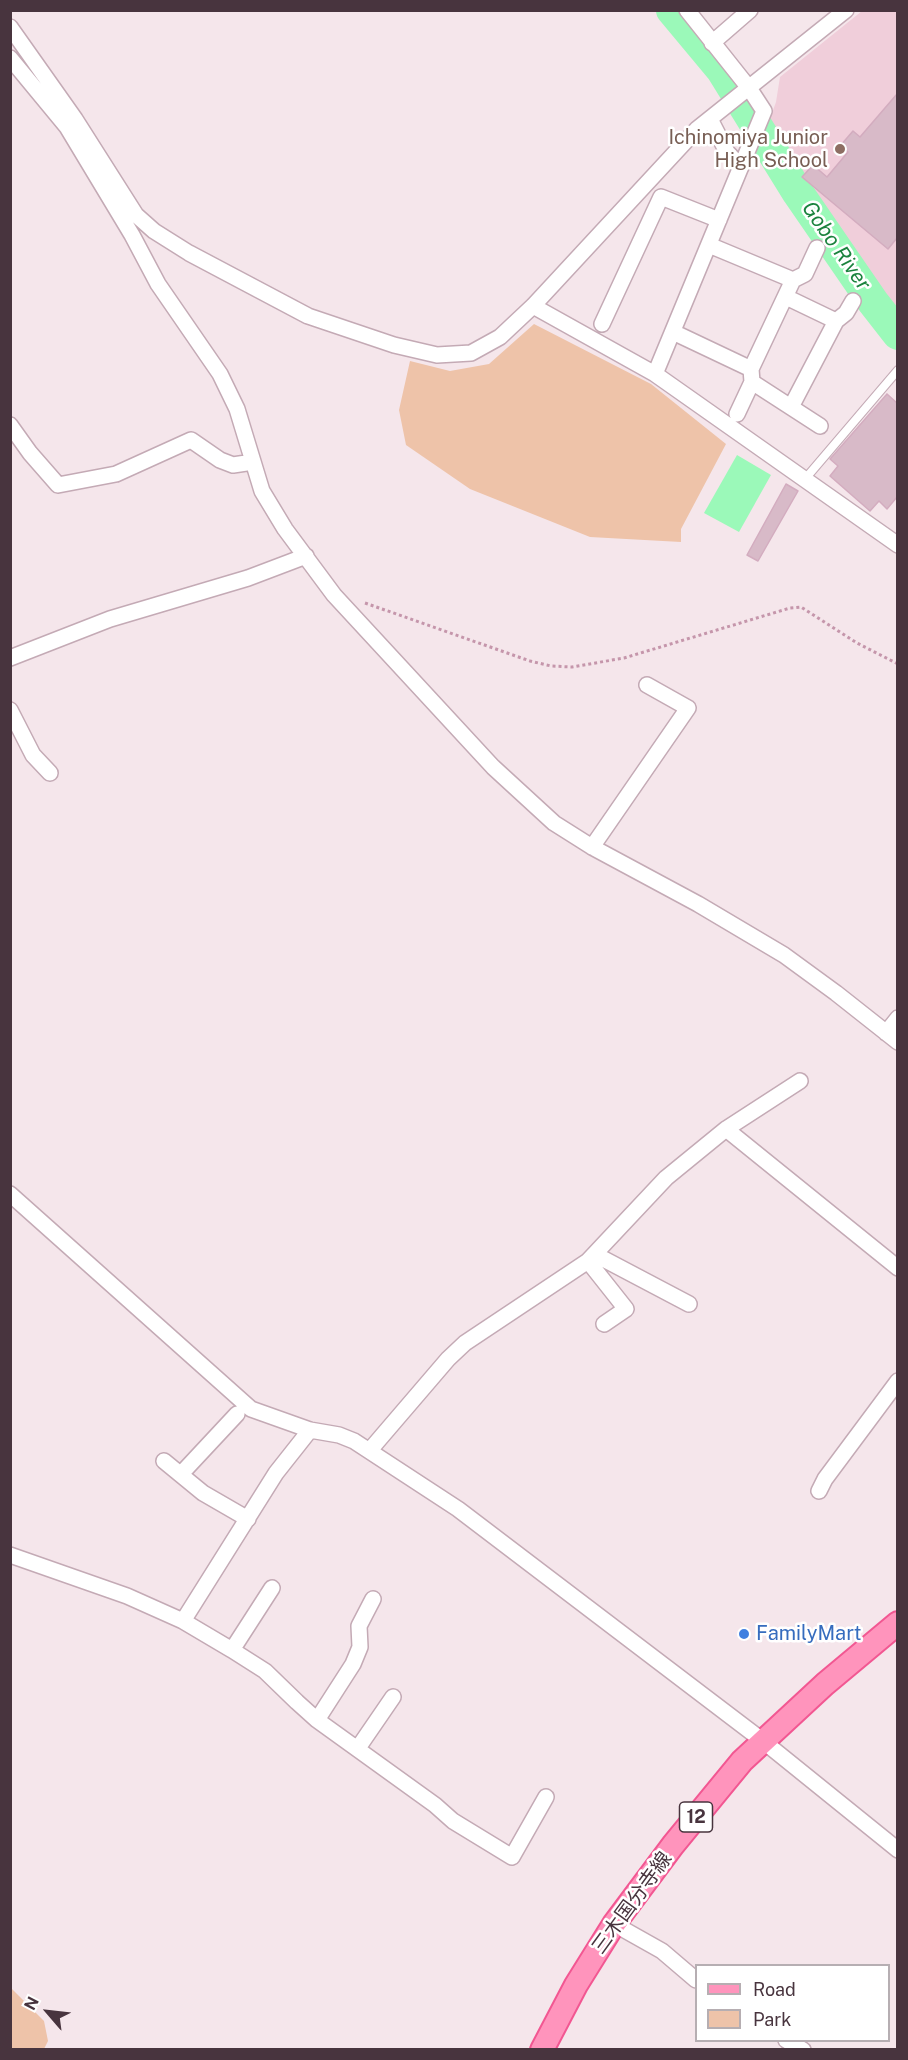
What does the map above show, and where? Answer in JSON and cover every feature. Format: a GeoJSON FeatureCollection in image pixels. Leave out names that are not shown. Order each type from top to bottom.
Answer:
{"type":"FeatureCollection","features":[{"type":"Feature","properties":{"kind":"main road","name":"三木国分寺線"},"geometry":{"type":"LineString","coordinates":[[542,2049],[576,1985],[614,1924],[741,1761],[825,1684],[897,1623]]}},
{"type":"Feature","properties":{"kind":"street"},"geometry":{"type":"LineString","coordinates":[[658,368],[764,111],[742,93],[712,43],[687,10]]}},
{"type":"Feature","properties":{"kind":"street"},"geometry":{"type":"LineString","coordinates":[[712,43],[750,10]]}},
{"type":"Feature","properties":{"kind":"street"},"geometry":{"type":"LineString","coordinates":[[10,27],[71,123],[136,215],[154,231],[189,253],[308,316],[394,345],[437,355],[471,353],[500,337],[533,306],[697,129],[846,10]]}},
{"type":"Feature","properties":{"kind":"street"},"geometry":{"type":"LineString","coordinates":[[10,58],[71,123],[158,284],[220,374],[237,409],[262,491],[285,529],[334,595],[493,767],[554,823],[592,847],[698,904],[784,955],[892,1037],[897,1018]]}},
{"type":"Feature","properties":{"kind":"street"},"geometry":{"type":"LineString","coordinates":[[710,119],[727,152],[741,167]]}},
{"type":"Feature","properties":{"kind":"street"},"geometry":{"type":"LineString","coordinates":[[602,324],[660,197],[719,220]]}},
{"type":"Feature","properties":{"kind":"street"},"geometry":{"type":"LineString","coordinates":[[709,245],[793,280]]}},
{"type":"Feature","properties":{"kind":"street"},"geometry":{"type":"LineString","coordinates":[[737,414],[793,280],[805,274],[817,248]]}},
{"type":"Feature","properties":{"kind":"street"},"geometry":{"type":"LineString","coordinates":[[786,297],[836,321]]}},
{"type":"Feature","properties":{"kind":"street"},"geometry":{"type":"LineString","coordinates":[[791,407],[836,321],[846,314],[853,301]]}},
{"type":"Feature","properties":{"kind":"street"},"geometry":{"type":"LineString","coordinates":[[533,306],[658,368],[809,474],[897,545]]}},
{"type":"Feature","properties":{"kind":"street"},"geometry":{"type":"LineString","coordinates":[[673,332],[752,376],[791,407],[820,426]]}},
{"type":"Feature","properties":{"kind":"street"},"geometry":{"type":"LineString","coordinates":[[10,425],[30,453],[58,485],[116,474],[190,440],[220,460],[233,465],[253,462]]}},
{"type":"Feature","properties":{"kind":"street"},"geometry":{"type":"LineString","coordinates":[[10,658],[110,620],[248,578],[306,556]]}},
{"type":"Feature","properties":{"kind":"street"},"geometry":{"type":"LineString","coordinates":[[592,847],[688,708],[647,685]]}},
{"type":"Feature","properties":{"kind":"street"},"geometry":{"type":"LineString","coordinates":[[10,710],[33,755],[50,773]]}},
{"type":"Feature","properties":{"kind":"street"},"geometry":{"type":"LineString","coordinates":[[370,1450],[448,1359],[465,1343],[592,1258],[666,1178],[726,1129],[800,1081]]}},
{"type":"Feature","properties":{"kind":"street"},"geometry":{"type":"LineString","coordinates":[[726,1129],[897,1268]]}},
{"type":"Feature","properties":{"kind":"street"},"geometry":{"type":"LineString","coordinates":[[10,1194],[250,1409],[310,1430],[339,1435],[370,1450],[458,1509],[763,1741],[897,1850]]}},
{"type":"Feature","properties":{"kind":"street"},"geometry":{"type":"LineString","coordinates":[[592,1258],[689,1304]]}},
{"type":"Feature","properties":{"kind":"street"},"geometry":{"type":"LineString","coordinates":[[592,1258],[626,1309],[604,1324]]}},
{"type":"Feature","properties":{"kind":"street"},"geometry":{"type":"LineString","coordinates":[[819,1491],[825,1479],[897,1381]]}},
{"type":"Feature","properties":{"kind":"street"},"geometry":{"type":"LineString","coordinates":[[181,1474],[237,1414]]}},
{"type":"Feature","properties":{"kind":"street"},"geometry":{"type":"LineString","coordinates":[[183,1621],[276,1473],[310,1430]]}},
{"type":"Feature","properties":{"kind":"street"},"geometry":{"type":"LineString","coordinates":[[164,1461],[203,1493],[248,1519]]}},
{"type":"Feature","properties":{"kind":"street"},"geometry":{"type":"LineString","coordinates":[[10,1555],[127,1596],[183,1621],[232,1650],[265,1671],[317,1719],[435,1805],[453,1821],[512,1857],[546,1797]]}},
{"type":"Feature","properties":{"kind":"street"},"geometry":{"type":"LineString","coordinates":[[232,1650],[272,1588]]}},
{"type":"Feature","properties":{"kind":"street"},"geometry":{"type":"LineString","coordinates":[[317,1719],[353,1664],[360,1647],[358,1626],[373,1599]]}},
{"type":"Feature","properties":{"kind":"street"},"geometry":{"type":"LineString","coordinates":[[358,1748],[393,1697]]}},
{"type":"Feature","properties":{"kind":"street"},"geometry":{"type":"LineString","coordinates":[[614,1924],[662,1951],[695,1979]]}},
{"type":"Feature","properties":{"kind":"lane"},"geometry":{"type":"LineString","coordinates":[[809,474],[897,370]]}},
{"type":"Feature","properties":{"kind":"path"},"geometry":{"type":"LineString","coordinates":[[334,595],[359,600],[530,661],[551,666],[572,667],[624,658],[790,608],[801,607],[857,643],[897,664]]}},
{"type":"Feature","properties":{"kind":"shaded area","name":"Ichinomiya Junior High School"},"geometry":{"type":"Polygon","coordinates":[[[862,11],[897,11],[897,315],[796,174],[768,124],[776,102],[780,77],[862,11]]]}},
{"type":"Feature","properties":{"kind":"shaded area"},"geometry":{"type":"Polygon","coordinates":[[[737,455],[771,475],[739,532],[704,513],[737,455]]]}},
{"type":"Feature","properties":{"kind":"green space"},"geometry":{"type":"Polygon","coordinates":[[[534,324],[651,384],[726,444],[681,529],[681,542],[590,537],[470,489],[406,445],[399,410],[410,361],[450,371],[489,364],[534,324]]]}},
{"type":"Feature","properties":{"kind":"green space"},"geometry":{"type":"Polygon","coordinates":[[[11,1988],[44,2021],[48,2041],[44,2049],[11,2049],[11,1988]]]}},
{"type":"Feature","properties":{"kind":"building"},"geometry":{"type":"Polygon","coordinates":[[[897,94],[897,238],[888,249],[802,177],[813,165],[827,177],[848,152],[840,146],[853,131],[860,137],[897,94]]]}},
{"type":"Feature","properties":{"kind":"building"},"geometry":{"type":"Polygon","coordinates":[[[887,394],[897,403],[897,497],[887,509],[879,501],[870,511],[830,476],[838,466],[830,459],[887,394]]]}},
{"type":"Feature","properties":{"kind":"building"},"geometry":{"type":"Polygon","coordinates":[[[786,484],[798,491],[758,561],[747,555],[786,484]]]}},
{"type":"Feature","properties":{"kind":"waterway","name":"Gobo River"},"geometry":{"type":"LineString","coordinates":[[672,10],[722,70],[798,193],[873,302],[898,334]]}},
{"type":"Feature","properties":{"kind":"place","name":"Ichinomiya Junior High School"},"geometry":{"type":"Point","coordinates":[840,149]}},
{"type":"Feature","properties":{"kind":"place","name":"FamilyMart"},"geometry":{"type":"Point","coordinates":[744,1634]}}]}
